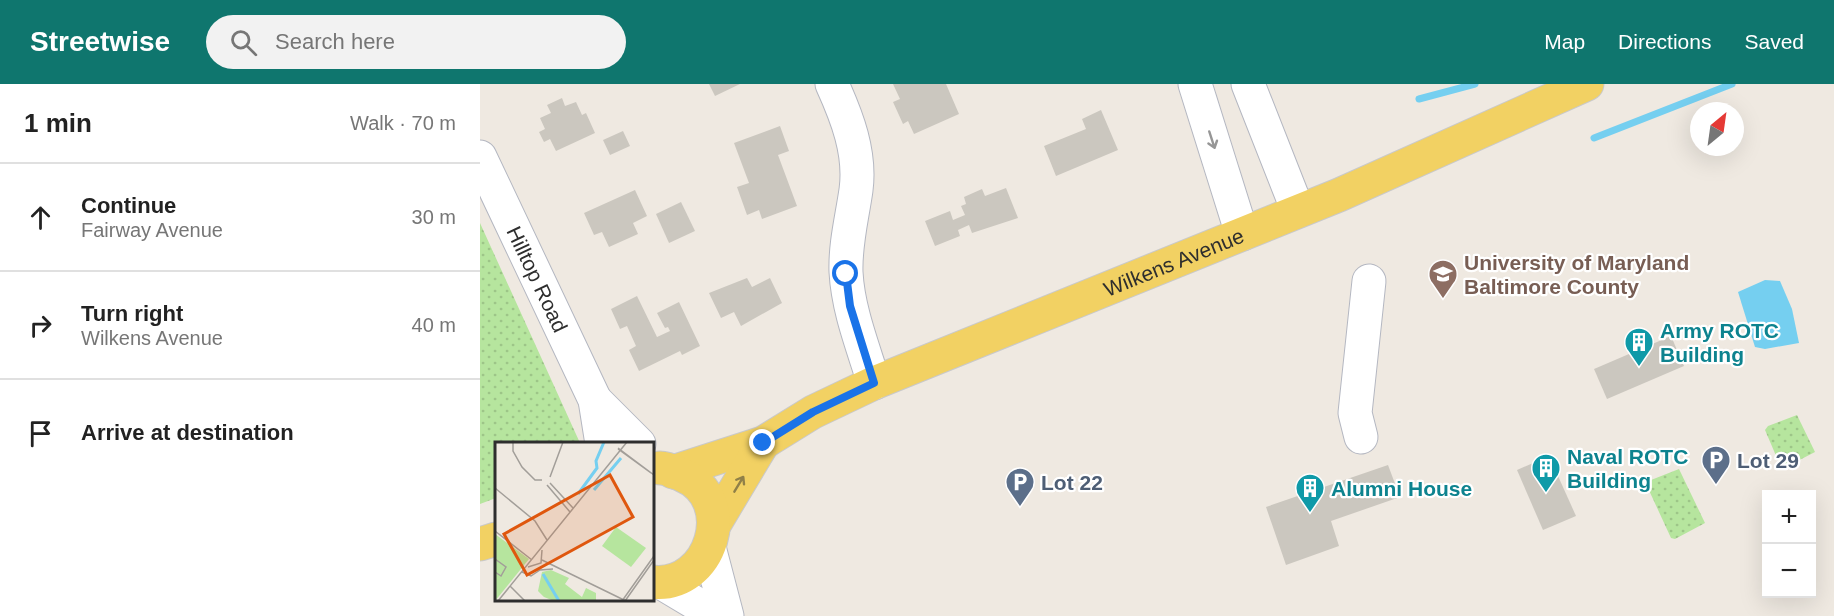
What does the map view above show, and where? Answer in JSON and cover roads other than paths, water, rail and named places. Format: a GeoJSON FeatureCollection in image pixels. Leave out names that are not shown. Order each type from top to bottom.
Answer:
{"type":"FeatureCollection","features":[{"type":"Feature","properties":{"kind":"main road","name":"Wilkens Avenue"},"geometry":{"type":"LineString","coordinates":[[661,466],[763,443],[813,412],[874,383],[1350,191],[1587,84]]}},
{"type":"Feature","properties":{"kind":"main road","name":"Wilkens Avenue"},"geometry":{"type":"LineString","coordinates":[[657,583],[685,576],[703,560],[712,536],[763,443]]}},
{"type":"Feature","properties":{"kind":"main road"},"geometry":{"type":"LineString","coordinates":[[661,466],[692,479],[707,497],[712,536]]}},
{"type":"Feature","properties":{"kind":"main road"},"geometry":{"type":"LineString","coordinates":[[480,544],[495,539]]}},
{"type":"Feature","properties":{"kind":"street"},"geometry":{"type":"LineString","coordinates":[[832,84],[850,125],[854,154],[856,188],[846,241],[846,274],[850,306],[874,383]]}},
{"type":"Feature","properties":{"kind":"street"},"geometry":{"type":"LineString","coordinates":[[1248,84],[1298,211]]}},
{"type":"Feature","properties":{"kind":"street"},"geometry":{"type":"LineString","coordinates":[[1202,86],[1242,234]]}},
{"type":"Feature","properties":{"kind":"street","name":"Hilltop Road"},"geometry":{"type":"LineString","coordinates":[[480,156],[595,400],[602,442]]}},
{"type":"Feature","properties":{"kind":"street"},"geometry":{"type":"LineString","coordinates":[[1361,437],[1354,413],[1368,281]]}},
{"type":"Feature","properties":{"kind":"street","name":"Hilltop Road"},"geometry":{"type":"LineString","coordinates":[[595,400],[637,442]]}},
{"type":"Feature","properties":{"kind":"street"},"geometry":{"type":"LineString","coordinates":[[712,536],[727,616]]}},
{"type":"Feature","properties":{"kind":"street"},"geometry":{"type":"LineString","coordinates":[[657,583],[717,616]]}},
{"type":"Feature","properties":{"kind":"water"},"geometry":{"type":"Polygon","coordinates":[[[1765,280],[1780,281],[1792,309],[1799,343],[1765,349],[1755,347],[1738,292],[1765,280]]]}},
{"type":"Feature","properties":{"kind":"waterway"},"geometry":{"type":"LineString","coordinates":[[1419,99],[1475,84]]}},
{"type":"Feature","properties":{"kind":"waterway"},"geometry":{"type":"LineString","coordinates":[[1594,138],[1732,84]]}},
{"type":"Feature","properties":{"kind":"place","name":"University of Maryland Baltimore County"},"geometry":{"type":"Point","coordinates":[1443,300]}},
{"type":"Feature","properties":{"kind":"place","name":"Army ROTC Building"},"geometry":{"type":"Point","coordinates":[1639,368]}},
{"type":"Feature","properties":{"kind":"place","name":"Lot 29"},"geometry":{"type":"Point","coordinates":[1716,486]}},
{"type":"Feature","properties":{"kind":"place","name":"Naval ROTC Building"},"geometry":{"type":"Point","coordinates":[1546,494]}},
{"type":"Feature","properties":{"kind":"place","name":"Lot 22"},"geometry":{"type":"Point","coordinates":[1020,508]}},
{"type":"Feature","properties":{"kind":"place","name":"Alumni House"},"geometry":{"type":"Point","coordinates":[1310,514]}}]}
